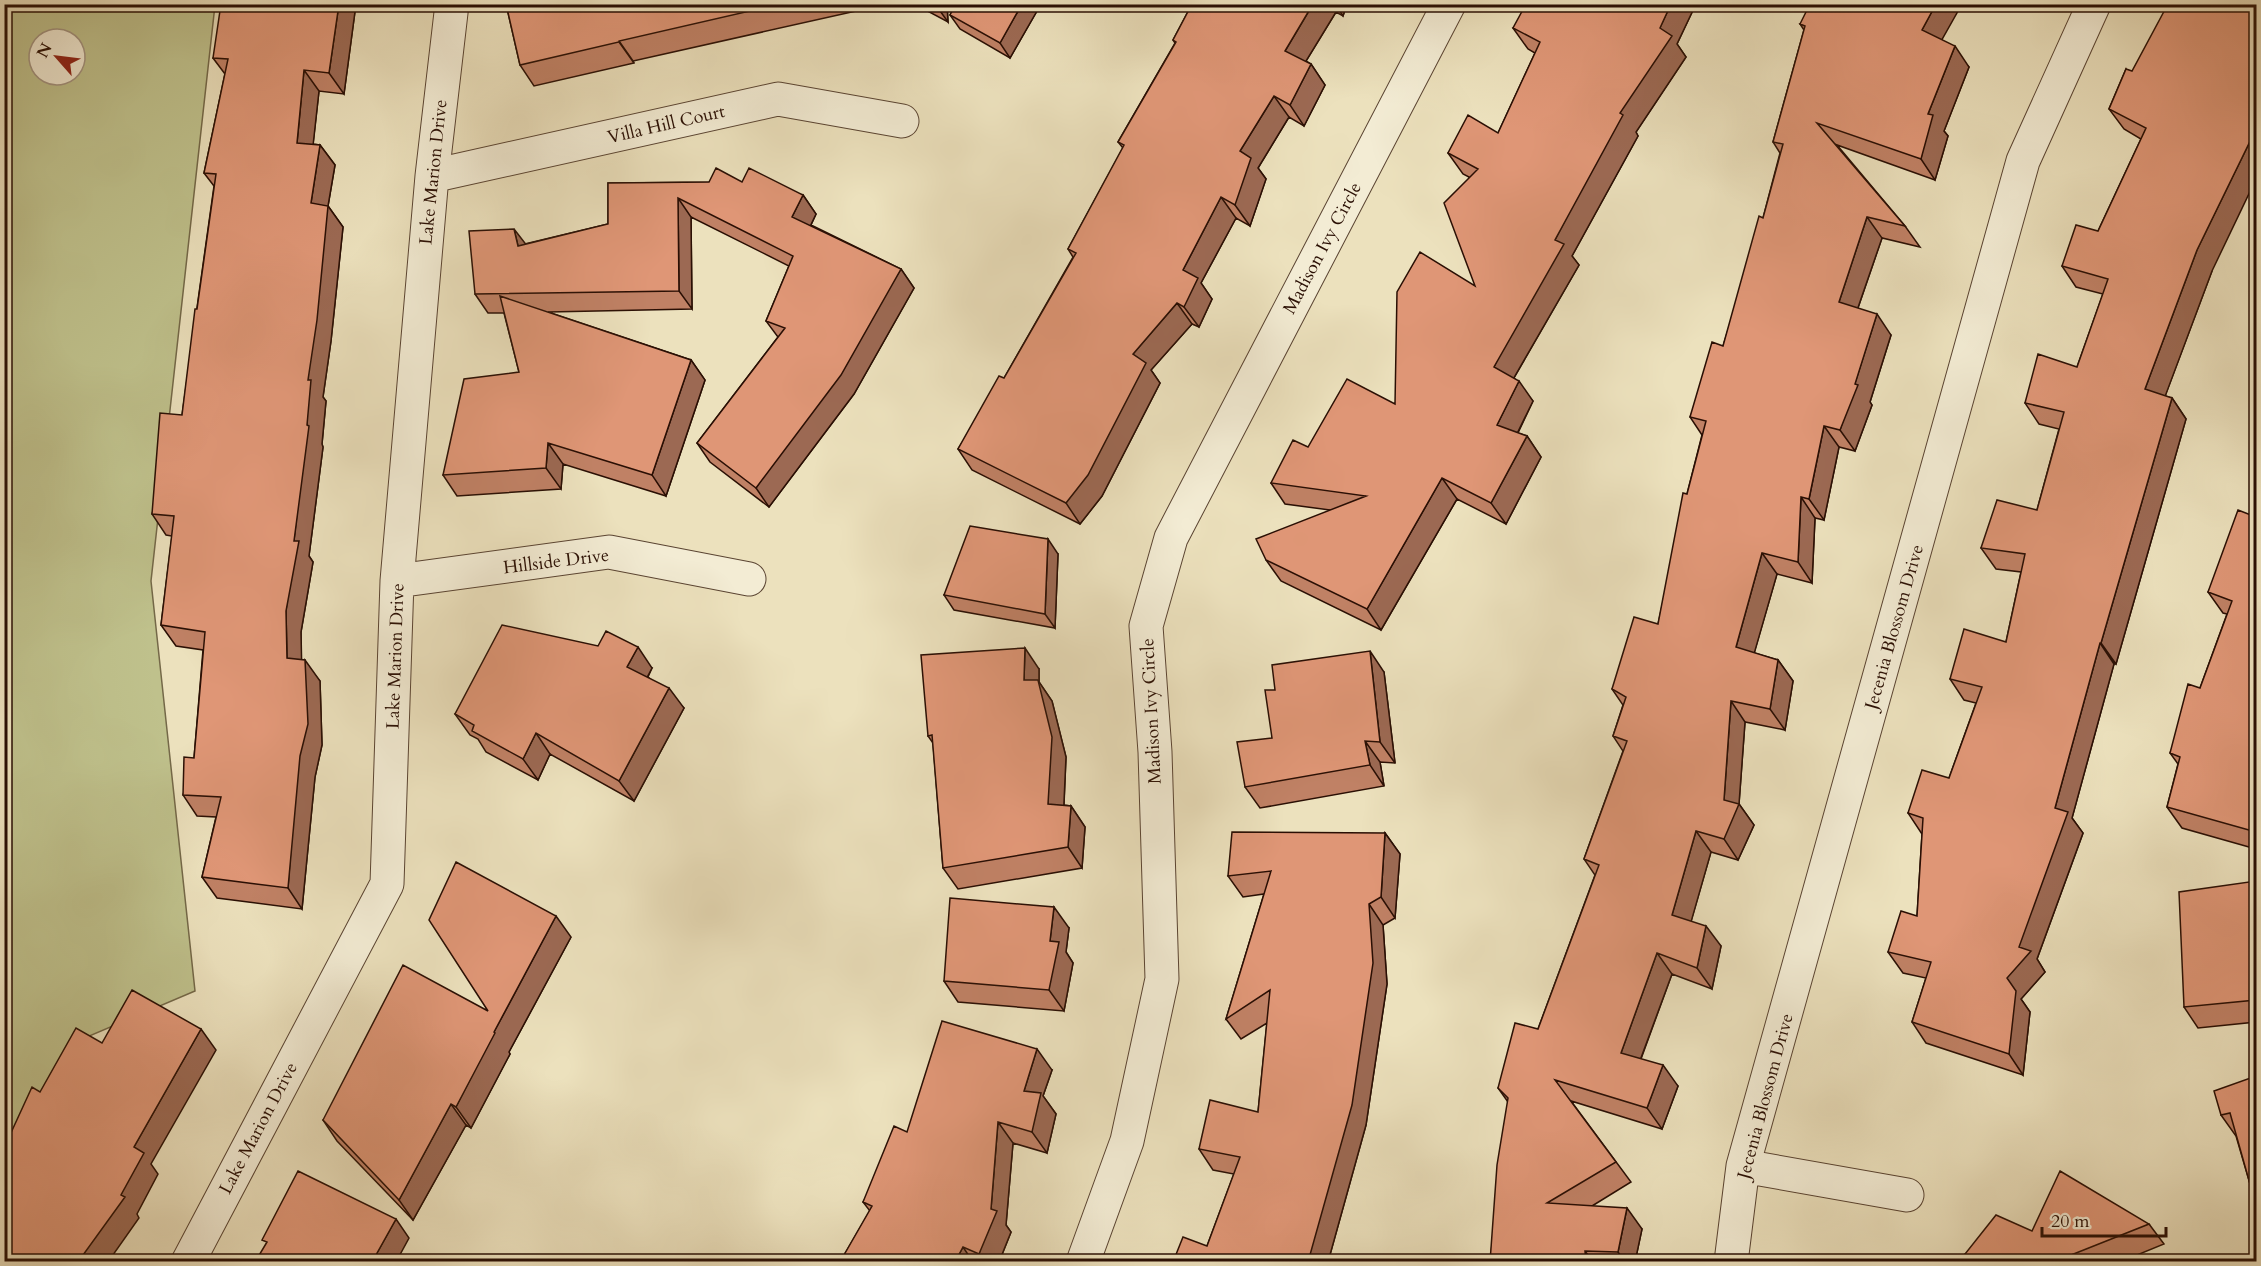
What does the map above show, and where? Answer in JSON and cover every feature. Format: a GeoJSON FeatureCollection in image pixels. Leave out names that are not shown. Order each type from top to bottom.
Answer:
{"type":"FeatureCollection","features":[{"type":"Feature","properties":{"kind":"street","name":"Lake Marion Drive"},"geometry":{"type":"LineString","coordinates":[[189,1262],[387,884],[397,581],[432,176],[452,4]]}},
{"type":"Feature","properties":{"kind":"street","name":"Madison Ivy Circle"},"geometry":{"type":"LineString","coordinates":[[1083,1262],[1127,1141],[1162,979],[1155,752],[1146,626],[1171,538],[1449,4]]}},
{"type":"Feature","properties":{"kind":"street","name":"Jecenia Blossom Drive"},"geometry":{"type":"LineString","coordinates":[[1731,1262],[1743,1166],[2023,161],[2094,4]]}},
{"type":"Feature","properties":{"kind":"street","name":"Villa Hill Court"},"geometry":{"type":"LineString","coordinates":[[432,176],[778,99],[902,121]]}},
{"type":"Feature","properties":{"kind":"street","name":"Hillside Drive"},"geometry":{"type":"LineString","coordinates":[[397,581],[609,552],[749,579]]}},
{"type":"Feature","properties":{"kind":"street"},"geometry":{"type":"LineString","coordinates":[[1743,1166],[1907,1195]]}},
{"type":"Feature","properties":{"kind":"green space"},"geometry":{"type":"Polygon","coordinates":[[[5,5],[215,5],[151,581],[195,991],[68,1045],[5,1162],[5,5]]]}},
{"type":"Feature","properties":{"kind":"building"},"geometry":{"type":"Polygon","coordinates":[[[221,4],[339,4],[329,73],[304,70],[297,143],[320,145],[311,203],[328,206],[317,320],[308,380],[311,380],[307,425],[309,426],[294,541],[299,541],[286,611],[287,658],[305,660],[308,724],[300,756],[288,888],[202,877],[221,797],[183,795],[184,757],[194,758],[205,632],[161,625],[174,516],[152,514],[160,413],[182,415],[195,309],[197,309],[216,174],[204,173],[228,59],[213,58],[221,4]]]}},
{"type":"Feature","properties":{"kind":"building"},"geometry":{"type":"Polygon","coordinates":[[[506,4],[780,4],[520,65],[506,4]]]}},
{"type":"Feature","properties":{"kind":"building"},"geometry":{"type":"Polygon","coordinates":[[[956,4],[1022,4],[1000,43],[950,15],[956,4]]]}},
{"type":"Feature","properties":{"kind":"building"},"geometry":{"type":"Polygon","coordinates":[[[1192,4],[1313,4],[1285,51],[1311,64],[1290,105],[1274,96],[1240,151],[1251,158],[1235,205],[1221,197],[1183,270],[1198,278],[1184,307],[1177,303],[1133,354],[1146,363],[1088,475],[1066,503],[958,449],[999,376],[1004,378],[1076,253],[1068,249],[1124,145],[1118,142],[1176,42],[1173,40],[1192,4]]]}},
{"type":"Feature","properties":{"kind":"building"},"geometry":{"type":"Polygon","coordinates":[[[1526,4],[1671,4],[1660,28],[1672,36],[1620,113],[1623,115],[1555,240],[1564,244],[1494,367],[1519,381],[1497,425],[1527,436],[1491,503],[1442,478],[1367,609],[1266,560],[1256,539],[1366,496],[1271,483],[1293,440],[1308,447],[1347,379],[1395,404],[1397,292],[1420,252],[1475,286],[1444,203],[1478,169],[1448,153],[1468,115],[1498,133],[1540,42],[1513,28],[1526,4]]]}},
{"type":"Feature","properties":{"kind":"building"},"geometry":{"type":"Polygon","coordinates":[[[1810,4],[1936,4],[1922,30],[1955,46],[1928,114],[1933,115],[1921,159],[1817,123],[1905,226],[1867,217],[1839,302],[1877,314],[1855,384],[1858,385],[1840,430],[1824,426],[1809,499],[1801,497],[1798,562],[1762,553],[1736,647],[1778,660],[1770,709],[1731,701],[1724,800],[1739,804],[1724,839],[1696,831],[1672,915],[1706,926],[1697,968],[1657,953],[1621,1053],[1663,1065],[1647,1108],[1555,1080],[1616,1162],[1547,1203],[1627,1208],[1618,1252],[1585,1251],[1586,1262],[1490,1262],[1497,1165],[1508,1098],[1498,1088],[1515,1023],[1538,1029],[1599,865],[1584,859],[1627,741],[1613,736],[1626,697],[1612,689],[1634,617],[1658,624],[1683,493],[1687,494],[1706,421],[1690,417],[1712,342],[1723,346],[1759,216],[1763,218],[1783,144],[1773,142],[1805,26],[1800,24],[1810,4]]]}},
{"type":"Feature","properties":{"kind":"building"},"geometry":{"type":"Polygon","coordinates":[[[2168,4],[2256,4],[2256,129],[2197,250],[2145,389],[2172,398],[2100,643],[2055,808],[2068,812],[2019,947],[2031,951],[2007,978],[2016,991],[2009,1054],[1912,1022],[1931,962],[1888,952],[1901,911],[1917,916],[1923,818],[1908,813],[1922,770],[1949,778],[1982,687],[1950,679],[1964,629],[2006,642],[2025,554],[1981,548],[1997,500],[2037,510],[2064,412],[2025,403],[2038,354],[2077,367],[2108,279],[2062,266],[2076,225],[2098,231],[2146,128],[2109,109],[2126,69],[2132,71],[2168,4]]]}},
{"type":"Feature","properties":{"kind":"building"},"geometry":{"type":"Polygon","coordinates":[[[716,168],[742,182],[749,168],[803,195],[792,217],[901,269],[841,375],[756,488],[697,443],[785,328],[766,321],[793,256],[678,198],[679,291],[475,294],[469,231],[514,229],[518,246],[608,224],[608,183],[709,182],[716,168]]]}},
{"type":"Feature","properties":{"kind":"building"},"geometry":{"type":"Polygon","coordinates":[[[500,296],[691,360],[652,475],[548,443],[546,468],[443,475],[464,379],[519,372],[500,296]]]}},
{"type":"Feature","properties":{"kind":"building"},"geometry":{"type":"Polygon","coordinates":[[[2238,510],[2256,517],[2256,832],[2167,807],[2180,757],[2170,753],[2188,684],[2200,688],[2232,601],[2208,592],[2238,510]]]}},
{"type":"Feature","properties":{"kind":"building"},"geometry":{"type":"Polygon","coordinates":[[[970,526],[1048,539],[1045,614],[944,595],[970,526]]]}},
{"type":"Feature","properties":{"kind":"building"},"geometry":{"type":"Polygon","coordinates":[[[502,625],[598,646],[606,631],[638,647],[627,667],[669,688],[619,781],[536,733],[523,759],[472,731],[474,725],[455,714],[502,625]]]}},
{"type":"Feature","properties":{"kind":"building"},"geometry":{"type":"Polygon","coordinates":[[[1025,648],[1024,680],[1038,680],[1052,737],[1048,804],[1071,806],[1068,847],[943,868],[932,735],[928,736],[921,655],[1025,648]]]}},
{"type":"Feature","properties":{"kind":"building"},"geometry":{"type":"Polygon","coordinates":[[[1370,651],[1380,742],[1365,741],[1370,765],[1245,787],[1237,742],[1272,738],[1265,690],[1275,690],[1272,665],[1370,651]]]}},
{"type":"Feature","properties":{"kind":"building"},"geometry":{"type":"Polygon","coordinates":[[[1232,832],[1385,833],[1381,897],[1369,904],[1373,963],[1352,1105],[1308,1262],[1173,1262],[1183,1237],[1207,1246],[1240,1157],[1199,1149],[1210,1100],[1258,1112],[1270,990],[1226,1019],[1271,871],[1228,876],[1232,832]]]}},
{"type":"Feature","properties":{"kind":"building"},"geometry":{"type":"Polygon","coordinates":[[[456,862],[556,916],[456,1107],[451,1104],[399,1200],[323,1120],[403,965],[488,1011],[429,920],[456,862]]]}},
{"type":"Feature","properties":{"kind":"building"},"geometry":{"type":"Polygon","coordinates":[[[2256,881],[2256,1000],[2184,1007],[2179,892],[2256,881]]]}},
{"type":"Feature","properties":{"kind":"building"},"geometry":{"type":"Polygon","coordinates":[[[950,898],[1054,907],[1050,941],[1059,942],[1049,990],[944,981],[950,898]]]}},
{"type":"Feature","properties":{"kind":"building"},"geometry":{"type":"Polygon","coordinates":[[[132,990],[201,1029],[134,1147],[144,1153],[121,1195],[125,1197],[78,1262],[4,1262],[4,1148],[32,1087],[40,1092],[76,1028],[102,1043],[132,990]]]}},
{"type":"Feature","properties":{"kind":"building"},"geometry":{"type":"Polygon","coordinates":[[[942,1021],[1037,1049],[1024,1091],[1041,1093],[1032,1132],[998,1122],[991,1209],[997,1211],[979,1254],[963,1247],[955,1262],[840,1262],[872,1206],[863,1202],[894,1126],[907,1132],[942,1021]]]}},
{"type":"Feature","properties":{"kind":"building"},"geometry":{"type":"Polygon","coordinates":[[[2256,1076],[2256,1181],[2250,1184],[2230,1113],[2221,1115],[2214,1091],[2256,1076]]]}},
{"type":"Feature","properties":{"kind":"building"},"geometry":{"type":"Polygon","coordinates":[[[298,1171],[396,1219],[372,1262],[255,1262],[267,1242],[262,1240],[298,1171]]]}},
{"type":"Feature","properties":{"kind":"building"},"geometry":{"type":"Polygon","coordinates":[[[2060,1171],[2149,1224],[2066,1257],[2067,1262],[1977,1262],[1965,1254],[1996,1215],[2032,1231],[2060,1171]]]}}]}
